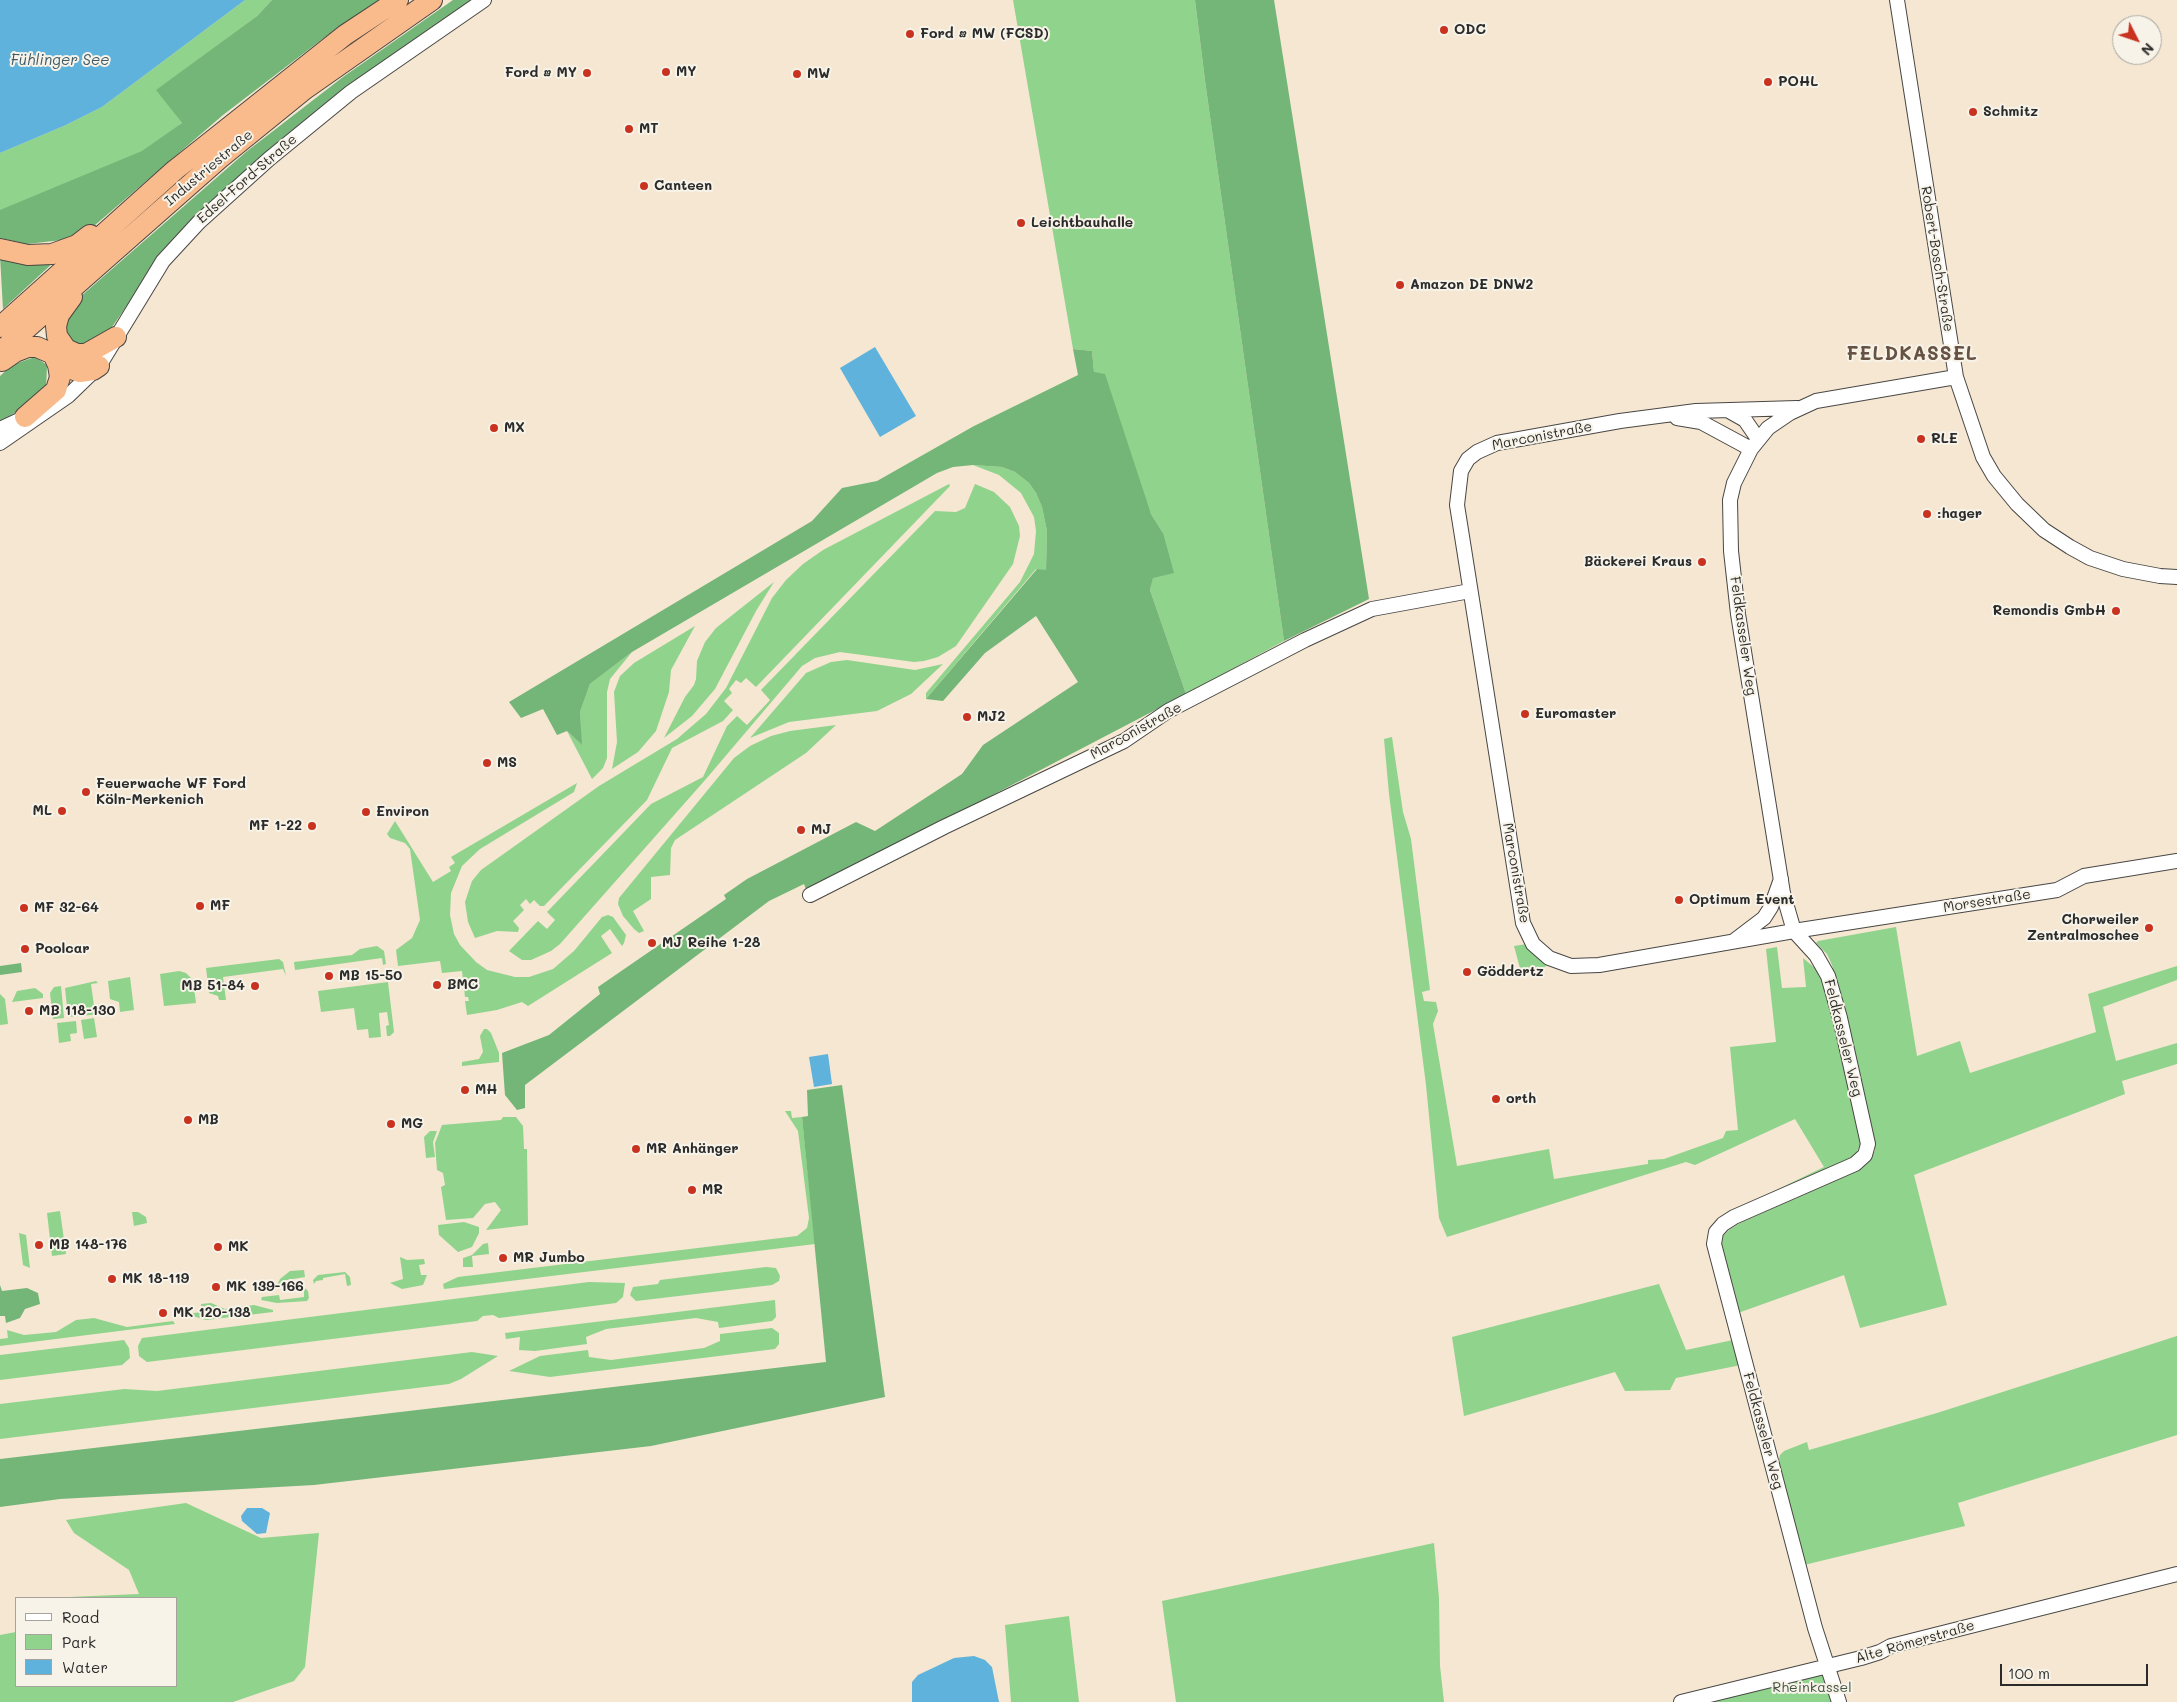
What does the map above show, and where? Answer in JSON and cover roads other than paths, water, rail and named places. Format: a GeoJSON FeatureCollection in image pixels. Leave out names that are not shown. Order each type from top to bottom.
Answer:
{"type":"FeatureCollection","features":[{"type":"Feature","properties":{"kind":"highway","name":"Industriestraße"},"geometry":{"type":"LineString","coordinates":[[0,327],[175,170],[345,35],[398,0]]}},
{"type":"Feature","properties":{"kind":"highway","name":"Industriestraße"},"geometry":{"type":"LineString","coordinates":[[0,352],[103,259],[220,158],[305,90],[432,0]]}},
{"type":"Feature","properties":{"kind":"highway"},"geometry":{"type":"LineString","coordinates":[[0,249],[28,255],[52,254],[77,245],[175,170]]}},
{"type":"Feature","properties":{"kind":"highway"},"geometry":{"type":"LineString","coordinates":[[103,259],[59,315],[56,326],[57,336],[66,349],[77,354],[94,351],[116,337]]}},
{"type":"Feature","properties":{"kind":"highway"},"geometry":{"type":"LineString","coordinates":[[0,362],[28,347],[46,350],[69,368],[80,372],[93,370],[99,366]]}},
{"type":"Feature","properties":{"kind":"highway"},"geometry":{"type":"LineString","coordinates":[[25,417],[51,396],[59,383],[60,372],[53,354]]}},
{"type":"Feature","properties":{"kind":"street","name":"Edsel-Ford-Straße"},"geometry":{"type":"LineString","coordinates":[[0,443],[58,403],[99,366],[163,261],[199,222],[269,159],[344,98],[484,0]]}},
{"type":"Feature","properties":{"kind":"street","name":"Robert-Bosch-Straße"},"geometry":{"type":"LineString","coordinates":[[1896,0],[1956,377],[1983,457],[1994,476],[2030,517],[2051,534],[2090,558],[2123,569],[2160,576],[2177,576]]}},
{"type":"Feature","properties":{"kind":"street","name":"Feldkasseler Weg"},"geometry":{"type":"LineString","coordinates":[[1839,1702],[1827,1666],[1714,1244],[1716,1232],[1734,1217],[1856,1164],[1865,1155],[1868,1144],[1840,1018],[1828,976],[1816,955],[1794,931],[1781,879],[1738,614],[1731,550],[1730,500],[1734,483],[1754,444],[1768,428],[1800,408],[1816,401],[1840,396],[1956,377]]}},
{"type":"Feature","properties":{"kind":"street","name":"Edsel-Ford-Straße"},"geometry":{"type":"LineString","coordinates":[[0,429],[58,403]]}},
{"type":"Feature","properties":{"kind":"street","name":"Marconistraße"},"geometry":{"type":"LineString","coordinates":[[1794,931],[1598,966],[1571,966],[1549,958],[1532,944],[1523,923],[1458,505],[1461,471],[1468,459],[1477,452],[1498,443],[1696,411],[1800,408]]}},
{"type":"Feature","properties":{"kind":"street"},"geometry":{"type":"LineString","coordinates":[[1728,410],[1745,420],[1754,444]]}},
{"type":"Feature","properties":{"kind":"street","name":"Marconistraße"},"geometry":{"type":"LineString","coordinates":[[1664,415],[1700,422],[1754,444]]}},
{"type":"Feature","properties":{"kind":"street","name":"Marconistraße"},"geometry":{"type":"LineString","coordinates":[[810,895],[944,827],[1124,741],[1168,711],[1304,640],[1372,609],[1470,591]]}},
{"type":"Feature","properties":{"kind":"street","name":"Morsestraße"},"geometry":{"type":"LineString","coordinates":[[1794,931],[2057,890],[2084,876],[2177,861]]}},
{"type":"Feature","properties":{"kind":"street"},"geometry":{"type":"LineString","coordinates":[[1732,943],[1764,918],[1781,879]]}},
{"type":"Feature","properties":{"kind":"street","name":"Alte Römerstraße"},"geometry":{"type":"LineString","coordinates":[[1681,1702],[1880,1652],[1891,1646],[2177,1574]]}},
{"type":"Feature","properties":{"kind":"water","name":"Fühlinger See"},"geometry":{"type":"Polygon","coordinates":[[[0,0],[245,0],[102,107],[66,125],[0,153],[0,0]]]}},
{"type":"Feature","properties":{"kind":"water"},"geometry":{"type":"Polygon","coordinates":[[[875,347],[916,416],[880,437],[840,368],[875,347]]]}},
{"type":"Feature","properties":{"kind":"water"},"geometry":{"type":"Polygon","coordinates":[[[828,1054],[832,1084],[814,1087],[809,1057],[828,1054]]]}},
{"type":"Feature","properties":{"kind":"water"},"geometry":{"type":"Polygon","coordinates":[[[247,1508],[262,1508],[270,1513],[266,1533],[257,1534],[242,1521],[241,1516],[247,1508]]]}},
{"type":"Feature","properties":{"kind":"water"},"geometry":{"type":"Polygon","coordinates":[[[974,1656],[985,1660],[992,1667],[999,1702],[912,1702],[912,1682],[918,1675],[954,1658],[974,1656]]]}},
{"type":"Feature","properties":{"kind":"place","name":"ODC"},"geometry":{"type":"Point","coordinates":[1444,30]}},
{"type":"Feature","properties":{"kind":"place","name":"Ford • MW (FCSD)"},"geometry":{"type":"Point","coordinates":[910,34]}},
{"type":"Feature","properties":{"kind":"place","name":"MY"},"geometry":{"type":"Point","coordinates":[666,72]}},
{"type":"Feature","properties":{"kind":"place","name":"Ford • MY"},"geometry":{"type":"Point","coordinates":[587,73]}},
{"type":"Feature","properties":{"kind":"place","name":"MW"},"geometry":{"type":"Point","coordinates":[797,74]}},
{"type":"Feature","properties":{"kind":"place","name":"POHL"},"geometry":{"type":"Point","coordinates":[1768,82]}},
{"type":"Feature","properties":{"kind":"place","name":"Schmitz"},"geometry":{"type":"Point","coordinates":[1973,112]}},
{"type":"Feature","properties":{"kind":"place","name":"MT"},"geometry":{"type":"Point","coordinates":[629,129]}},
{"type":"Feature","properties":{"kind":"place","name":"Canteen"},"geometry":{"type":"Point","coordinates":[644,186]}},
{"type":"Feature","properties":{"kind":"place","name":"Leichtbauhalle"},"geometry":{"type":"Point","coordinates":[1021,223]}},
{"type":"Feature","properties":{"kind":"place","name":"Amazon DE DNW2"},"geometry":{"type":"Point","coordinates":[1400,285]}},
{"type":"Feature","properties":{"kind":"place","name":"MX"},"geometry":{"type":"Point","coordinates":[494,428]}},
{"type":"Feature","properties":{"kind":"place","name":"RLE"},"geometry":{"type":"Point","coordinates":[1921,439]}},
{"type":"Feature","properties":{"kind":"place","name":":hager"},"geometry":{"type":"Point","coordinates":[1927,514]}},
{"type":"Feature","properties":{"kind":"place","name":"Bäckerei Kraus"},"geometry":{"type":"Point","coordinates":[1702,562]}},
{"type":"Feature","properties":{"kind":"place","name":"Remondis GmbH"},"geometry":{"type":"Point","coordinates":[2116,611]}},
{"type":"Feature","properties":{"kind":"place","name":"Euromaster"},"geometry":{"type":"Point","coordinates":[1525,714]}},
{"type":"Feature","properties":{"kind":"place","name":"MJ2"},"geometry":{"type":"Point","coordinates":[967,717]}},
{"type":"Feature","properties":{"kind":"place","name":"MS"},"geometry":{"type":"Point","coordinates":[487,763]}},
{"type":"Feature","properties":{"kind":"place","name":"Feuerwache WF Ford Köln-Merkenich"},"geometry":{"type":"Point","coordinates":[86,792]}},
{"type":"Feature","properties":{"kind":"place","name":"ML"},"geometry":{"type":"Point","coordinates":[62,811]}},
{"type":"Feature","properties":{"kind":"place","name":"Environ"},"geometry":{"type":"Point","coordinates":[366,812]}},
{"type":"Feature","properties":{"kind":"place","name":"MF 1-22"},"geometry":{"type":"Point","coordinates":[312,826]}},
{"type":"Feature","properties":{"kind":"place","name":"MJ"},"geometry":{"type":"Point","coordinates":[801,830]}},
{"type":"Feature","properties":{"kind":"place","name":"Optimum Event"},"geometry":{"type":"Point","coordinates":[1679,900]}},
{"type":"Feature","properties":{"kind":"place","name":"MF"},"geometry":{"type":"Point","coordinates":[200,906]}},
{"type":"Feature","properties":{"kind":"place","name":"MF 32-64"},"geometry":{"type":"Point","coordinates":[24,908]}},
{"type":"Feature","properties":{"kind":"place","name":"Chorweiler Zentralmoschee"},"geometry":{"type":"Point","coordinates":[2149,928]}},
{"type":"Feature","properties":{"kind":"place","name":"MJ Reihe 1-28"},"geometry":{"type":"Point","coordinates":[652,943]}},
{"type":"Feature","properties":{"kind":"place","name":"Poolcar"},"geometry":{"type":"Point","coordinates":[25,949]}},
{"type":"Feature","properties":{"kind":"place","name":"Göddertz"},"geometry":{"type":"Point","coordinates":[1467,972]}},
{"type":"Feature","properties":{"kind":"place","name":"MB 15-50"},"geometry":{"type":"Point","coordinates":[329,976]}},
{"type":"Feature","properties":{"kind":"place","name":"BMC"},"geometry":{"type":"Point","coordinates":[437,985]}},
{"type":"Feature","properties":{"kind":"place","name":"MB 51-84"},"geometry":{"type":"Point","coordinates":[255,986]}},
{"type":"Feature","properties":{"kind":"place","name":"MB 118-130"},"geometry":{"type":"Point","coordinates":[29,1011]}},
{"type":"Feature","properties":{"kind":"place","name":"MH"},"geometry":{"type":"Point","coordinates":[465,1090]}},
{"type":"Feature","properties":{"kind":"place","name":"orth"},"geometry":{"type":"Point","coordinates":[1496,1099]}},
{"type":"Feature","properties":{"kind":"place","name":"MB"},"geometry":{"type":"Point","coordinates":[188,1120]}},
{"type":"Feature","properties":{"kind":"place","name":"MG"},"geometry":{"type":"Point","coordinates":[391,1124]}},
{"type":"Feature","properties":{"kind":"place","name":"MR Anhänger"},"geometry":{"type":"Point","coordinates":[636,1149]}},
{"type":"Feature","properties":{"kind":"place","name":"MR"},"geometry":{"type":"Point","coordinates":[692,1190]}},
{"type":"Feature","properties":{"kind":"place","name":"MB 148-176"},"geometry":{"type":"Point","coordinates":[39,1245]}},
{"type":"Feature","properties":{"kind":"place","name":"MK"},"geometry":{"type":"Point","coordinates":[218,1247]}},
{"type":"Feature","properties":{"kind":"place","name":"MR Jumbo"},"geometry":{"type":"Point","coordinates":[503,1258]}},
{"type":"Feature","properties":{"kind":"place","name":"MK 18-119"},"geometry":{"type":"Point","coordinates":[112,1279]}},
{"type":"Feature","properties":{"kind":"place","name":"MK 139-166"},"geometry":{"type":"Point","coordinates":[216,1287]}},
{"type":"Feature","properties":{"kind":"place","name":"MK 120-138"},"geometry":{"type":"Point","coordinates":[163,1313]}},
{"type":"Feature","properties":{"kind":"district","name":"FELDKASSEL"},"geometry":{"type":"Point","coordinates":[1912,354]}},
{"type":"Feature","properties":{"kind":"park label","name":"Rheinkassel"},"geometry":{"type":"Point","coordinates":[1812,1688]}}]}
